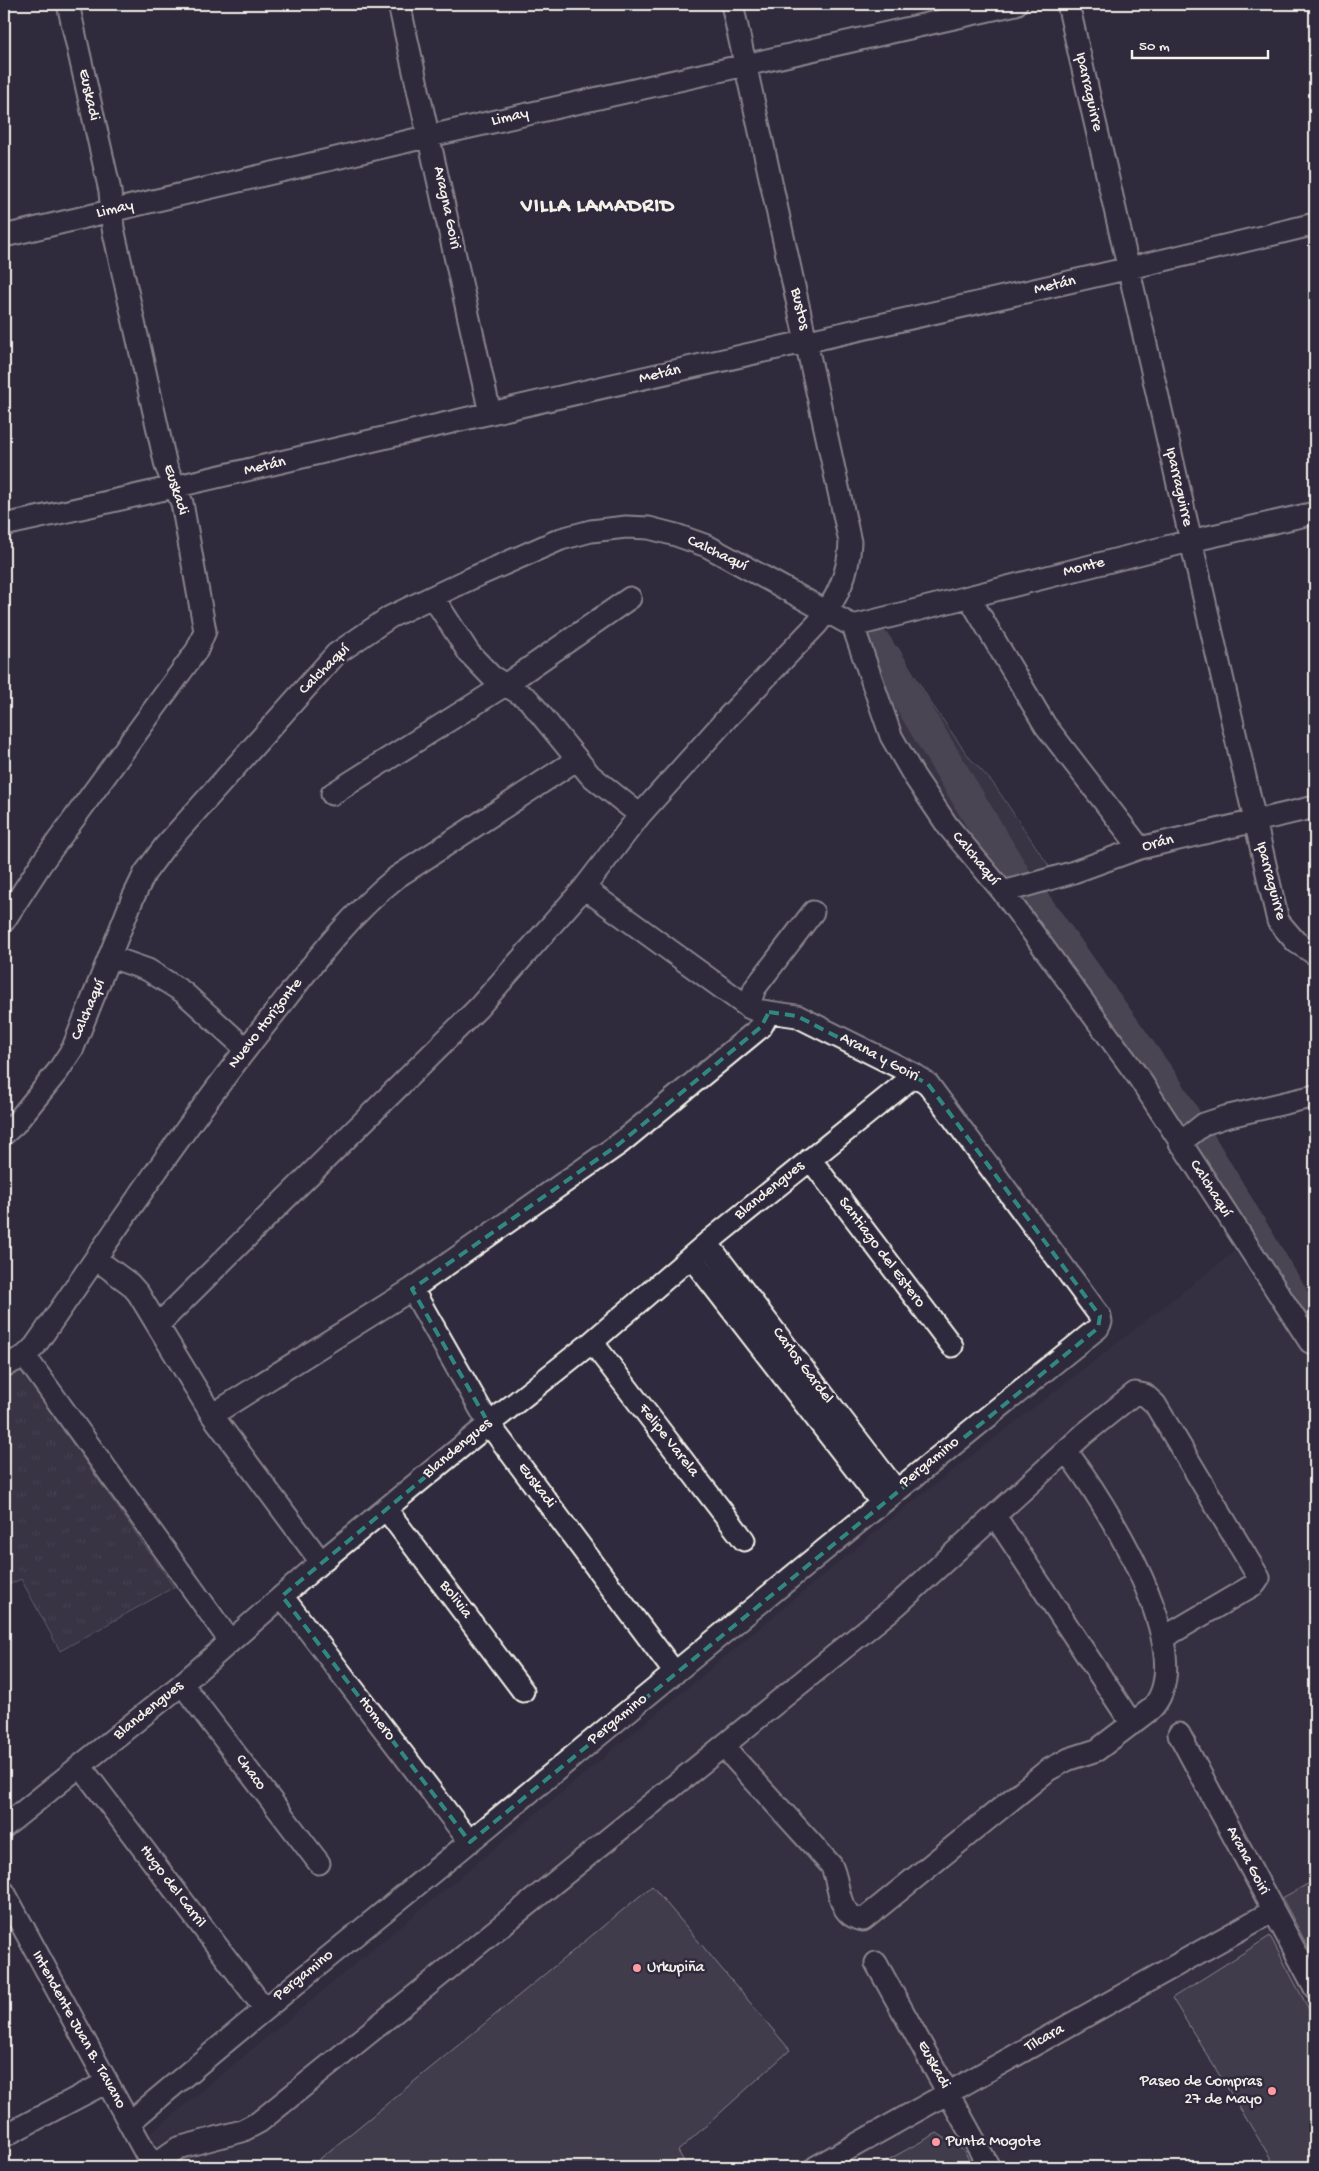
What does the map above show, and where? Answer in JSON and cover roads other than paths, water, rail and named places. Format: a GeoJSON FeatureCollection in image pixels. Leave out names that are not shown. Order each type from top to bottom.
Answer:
{"type":"FeatureCollection","features":[{"type":"Feature","properties":{"kind":"street","name":"Euskadi"},"geometry":{"type":"LineString","coordinates":[[4,921],[41,864],[202,641],[205,631],[182,503],[166,466],[113,228],[110,191],[68,4]]}},
{"type":"Feature","properties":{"kind":"street","name":"Aragna Goiri"},"geometry":{"type":"LineString","coordinates":[[399,4],[430,136],[490,413]]}},
{"type":"Feature","properties":{"kind":"street","name":"Bustos"},"geometry":{"type":"LineString","coordinates":[[158,1325],[478,1008],[584,888],[640,816],[828,611],[844,580],[850,562],[850,542],[732,4]]}},
{"type":"Feature","properties":{"kind":"street","name":"Limay"},"geometry":{"type":"LineString","coordinates":[[4,236],[430,136],[1016,4]]}},
{"type":"Feature","properties":{"kind":"street","name":"Iparraguirre"},"geometry":{"type":"LineString","coordinates":[[1068,4],[1278,920],[1296,942],[1315,954]]}},
{"type":"Feature","properties":{"kind":"street","name":"Metán"},"geometry":{"type":"LineString","coordinates":[[4,526],[176,488],[490,413],[1128,270],[1315,224]]}},
{"type":"Feature","properties":{"kind":"street","name":"Monte"},"geometry":{"type":"LineString","coordinates":[[853,626],[1190,541],[1315,512]]}},
{"type":"Feature","properties":{"kind":"street","name":"Calchaquí"},"geometry":{"type":"LineString","coordinates":[[4,1134],[22,1117],[58,1071],[73,1048],[111,957],[132,900],[145,873],[165,846],[336,654],[390,617],[561,539],[591,531],[626,527],[649,528],[707,546],[853,626],[891,736],[914,776],[947,826],[1003,892],[1134,1071],[1310,1342]]}},
{"type":"Feature","properties":{"kind":"street"},"geometry":{"type":"LineString","coordinates":[[433,597],[469,653],[491,676],[528,699],[545,717],[576,760],[590,775],[640,816]]}},
{"type":"Feature","properties":{"kind":"street"},"geometry":{"type":"LineString","coordinates":[[969,597],[1045,724],[1140,848]]}},
{"type":"Feature","properties":{"kind":"street"},"geometry":{"type":"LineString","coordinates":[[332,794],[505,685],[630,598]]}},
{"type":"Feature","properties":{"kind":"street","name":"Nuevo Horizonte"},"geometry":{"type":"LineString","coordinates":[[25,1356],[35,1346],[166,1156],[246,1049],[326,947],[375,895],[396,877],[576,760]]}},
{"type":"Feature","properties":{"kind":"street","name":"Orán"},"geometry":{"type":"LineString","coordinates":[[1003,892],[1070,873],[1140,848],[1315,807]]}},
{"type":"Feature","properties":{"kind":"street","name":"Arana y Goiri"},"geometry":{"type":"LineString","coordinates":[[584,888],[748,1007],[797,1016],[915,1075],[928,1084],[1100,1316]]}},
{"type":"Feature","properties":{"kind":"street"},"geometry":{"type":"LineString","coordinates":[[748,1007],[755,988],[813,912]]}},
{"type":"Feature","properties":{"kind":"street"},"geometry":{"type":"LineString","coordinates":[[111,957],[148,970],[183,992],[246,1049]]}},
{"type":"Feature","properties":{"kind":"street"},"geometry":{"type":"LineString","coordinates":[[212,1415],[412,1289],[619,1144],[761,1027],[769,1012]]}},
{"type":"Feature","properties":{"kind":"street","name":"Blandengues"},"geometry":{"type":"LineString","coordinates":[[4,1827],[182,1684],[320,1562],[592,1342],[707,1243],[915,1075]]}},
{"type":"Feature","properties":{"kind":"street"},"geometry":{"type":"LineString","coordinates":[[1180,1142],[1204,1124],[1225,1117],[1315,1096]]}},
{"type":"Feature","properties":{"kind":"street","name":"Santiago del Estero"},"geometry":{"type":"LineString","coordinates":[[810,1159],[952,1346]]}},
{"type":"Feature","properties":{"kind":"street","name":"Carlos Gardel"},"geometry":{"type":"LineString","coordinates":[[707,1243],[889,1496]]}},
{"type":"Feature","properties":{"kind":"street","name":"Carlos Gardel"},"geometry":{"type":"LineString","coordinates":[[691,1257],[889,1496]]}},
{"type":"Feature","properties":{"kind":"street"},"geometry":{"type":"LineString","coordinates":[[96,1259],[130,1284],[158,1325],[212,1415],[320,1562]]}},
{"type":"Feature","properties":{"kind":"street","name":"Euskadi"},"geometry":{"type":"LineString","coordinates":[[412,1289],[489,1424],[675,1673]]}},
{"type":"Feature","properties":{"kind":"street","name":"Pergamino"},"geometry":{"type":"LineString","coordinates":[[129,2123],[264,2008],[470,1842],[889,1496],[1098,1328],[1101,1322],[1100,1316]]}},
{"type":"Feature","properties":{"kind":"street","name":"Felipe Varela"},"geometry":{"type":"LineString","coordinates":[[592,1342],[744,1540]]}},
{"type":"Feature","properties":{"kind":"street"},"geometry":{"type":"LineString","coordinates":[[4,1366],[25,1356],[230,1641]]}},
{"type":"Feature","properties":{"kind":"street"},"geometry":{"type":"LineString","coordinates":[[152,2166],[178,2148],[242,2131],[259,2122],[897,1605],[1066,1451],[1136,1393],[1145,1395],[1155,1404],[1259,1578],[1255,1584],[1163,1638]]}},
{"type":"Feature","properties":{"kind":"street"},"geometry":{"type":"LineString","coordinates":[[723,1746],[831,1865],[836,1875],[838,1897],[843,1906],[856,1919],[863,1920],[1048,1770],[1069,1759],[1097,1750],[1159,1701],[1165,1685],[1163,1638],[1154,1608],[1131,1555],[1092,1484],[1066,1451]]}},
{"type":"Feature","properties":{"kind":"street","name":"Bolivia"},"geometry":{"type":"LineString","coordinates":[[386,1509],[523,1691]]}},
{"type":"Feature","properties":{"kind":"street"},"geometry":{"type":"LineString","coordinates":[[995,1516],[1132,1724]]}},
{"type":"Feature","properties":{"kind":"street","name":"Homero"},"geometry":{"type":"LineString","coordinates":[[282,1596],[470,1842]]}},
{"type":"Feature","properties":{"kind":"street","name":"Chaco"},"geometry":{"type":"LineString","coordinates":[[182,1684],[319,1862]]}},
{"type":"Feature","properties":{"kind":"street","name":"Arana Goiri"},"geometry":{"type":"LineString","coordinates":[[1179,1734],[1315,1988]]}},
{"type":"Feature","properties":{"kind":"street","name":"Hugo del Carril"},"geometry":{"type":"LineString","coordinates":[[81,1766],[264,2008]]}},
{"type":"Feature","properties":{"kind":"street","name":"Intendente Juan B. Tavano"},"geometry":{"type":"LineString","coordinates":[[4,1892],[105,2083],[152,2166]]}},
{"type":"Feature","properties":{"kind":"street","name":"Tilcara"},"geometry":{"type":"LineString","coordinates":[[816,2167],[1273,1910]]}},
{"type":"Feature","properties":{"kind":"street","name":"Euskadi"},"geometry":{"type":"LineString","coordinates":[[876,1963],[989,2167]]}},
{"type":"Feature","properties":{"kind":"street"},"geometry":{"type":"LineString","coordinates":[[4,2136],[105,2083]]}},
{"type":"Feature","properties":{"kind":"waterway"},"geometry":{"type":"LineString","coordinates":[[867,637],[877,646],[1014,875]]}},
{"type":"Feature","properties":{"kind":"waterway"},"geometry":{"type":"LineString","coordinates":[[1033,900],[1167,1088],[1185,1118]]}},
{"type":"Feature","properties":{"kind":"waterway"},"geometry":{"type":"LineString","coordinates":[[1201,1144],[1304,1316]]}},
{"type":"Feature","properties":{"kind":"place","name":"Urkupiña"},"geometry":{"type":"Point","coordinates":[637,1968]}},
{"type":"Feature","properties":{"kind":"place","name":"Paseo de Compras 27 de Mayo"},"geometry":{"type":"Point","coordinates":[1272,2091]}},
{"type":"Feature","properties":{"kind":"place","name":"Punta Mogote"},"geometry":{"type":"Point","coordinates":[936,2142]}},
{"type":"Feature","properties":{"kind":"district","name":"VILLA LAMADRID"},"geometry":{"type":"Point","coordinates":[598,207]}}]}
